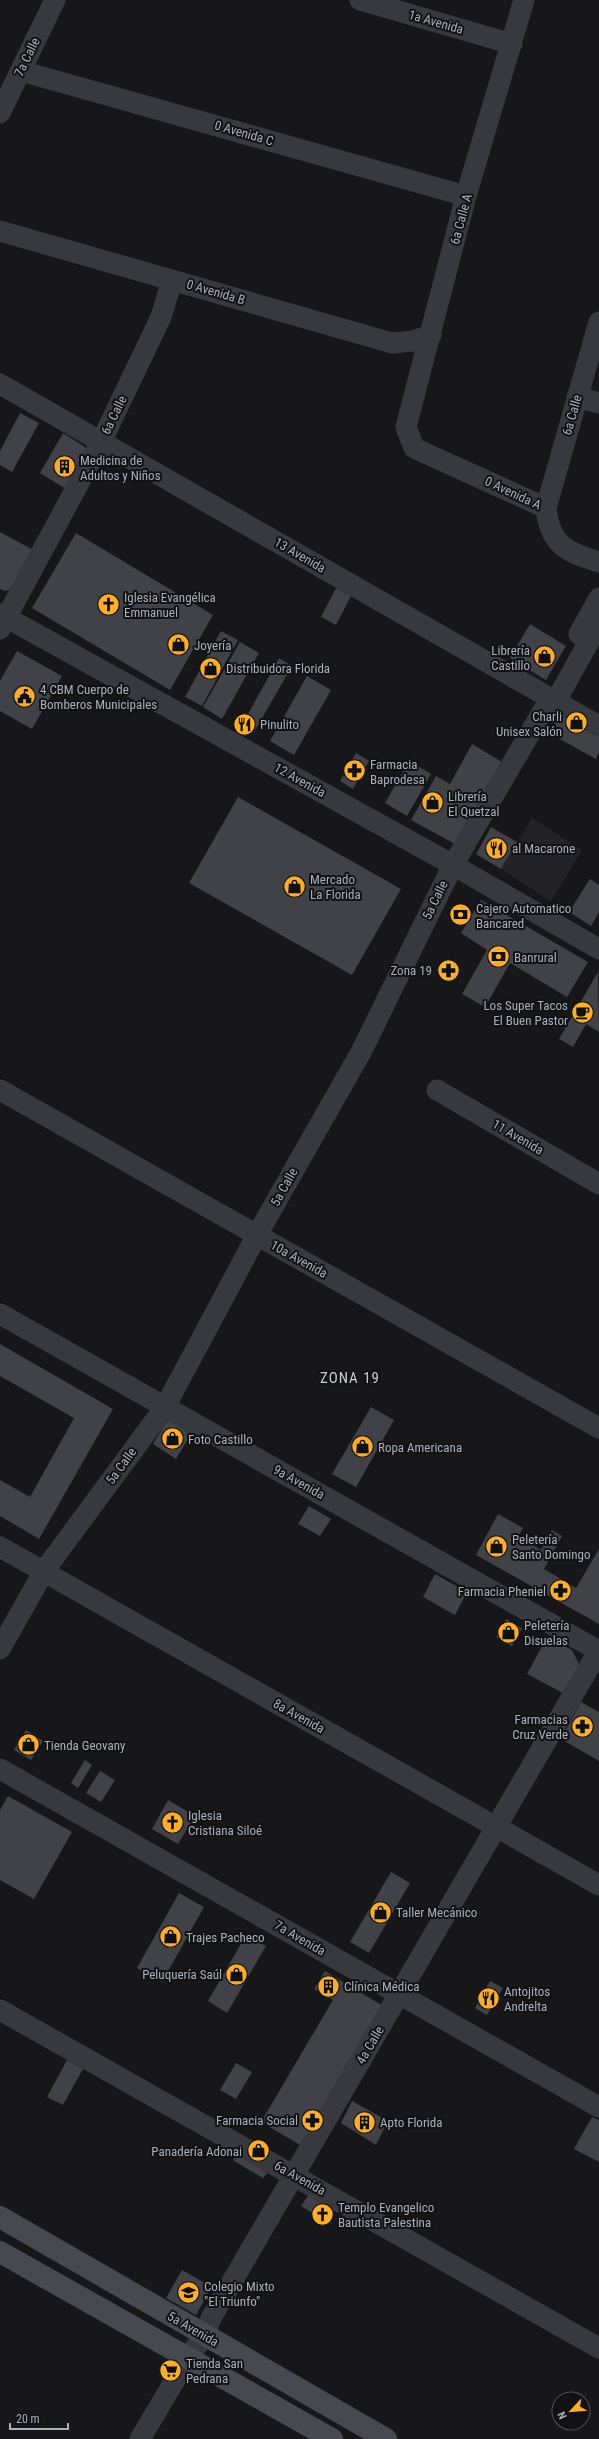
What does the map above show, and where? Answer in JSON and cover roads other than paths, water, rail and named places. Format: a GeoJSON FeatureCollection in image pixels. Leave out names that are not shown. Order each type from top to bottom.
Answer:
{"type":"FeatureCollection","features":[{"type":"Feature","properties":{"kind":"main road","name":"5a Avenida"},"geometry":{"type":"LineString","coordinates":[[0,2217],[204,2336],[386,2439]]}},
{"type":"Feature","properties":{"kind":"main road"},"geometry":{"type":"LineString","coordinates":[[0,2252],[332,2439]]}},
{"type":"Feature","properties":{"kind":"street","name":"7a Calle"},"geometry":{"type":"LineString","coordinates":[[0,113],[55,0]]}},
{"type":"Feature","properties":{"kind":"street","name":"1a Avenida"},"geometry":{"type":"LineString","coordinates":[[360,0],[512,44]]}},
{"type":"Feature","properties":{"kind":"street","name":"6a Calle A"},"geometry":{"type":"LineString","coordinates":[[409,439],[406,427],[466,196],[524,0]]}},
{"type":"Feature","properties":{"kind":"street","name":"0 Avenida C"},"geometry":{"type":"LineString","coordinates":[[21,70],[466,196]]}},
{"type":"Feature","properties":{"kind":"street","name":"0 Avenida B"},"geometry":{"type":"LineString","coordinates":[[0,231],[392,343],[413,341],[431,334]]}},
{"type":"Feature","properties":{"kind":"street","name":"6a Calle"},"geometry":{"type":"LineString","coordinates":[[2,620],[101,442],[161,317],[172,280]]}},
{"type":"Feature","properties":{"kind":"street","name":"6a Calle"},"geometry":{"type":"LineString","coordinates":[[546,508],[599,322]]}},
{"type":"Feature","properties":{"kind":"street","name":"13 Avenida"},"geometry":{"type":"LineString","coordinates":[[0,384],[548,702],[599,726]]}},
{"type":"Feature","properties":{"kind":"street"},"geometry":{"type":"LineString","coordinates":[[577,397],[599,403]]}},
{"type":"Feature","properties":{"kind":"street","name":"0 Avenida A"},"geometry":{"type":"LineString","coordinates":[[409,439],[414,448],[546,508],[547,521],[560,545],[570,553],[598,563]]}},
{"type":"Feature","properties":{"kind":"street","name":"5a Calle"},"geometry":{"type":"LineString","coordinates":[[548,702],[599,598]]}},
{"type":"Feature","properties":{"kind":"street","name":"12 Avenida"},"geometry":{"type":"LineString","coordinates":[[2,620],[453,865],[599,949]]}},
{"type":"Feature","properties":{"kind":"street","name":"5a Calle"},"geometry":{"type":"LineString","coordinates":[[0,1649],[44,1572],[165,1407],[257,1236],[361,1052],[453,865],[548,702],[599,623]]}},
{"type":"Feature","properties":{"kind":"street","name":"10a Avenida"},"geometry":{"type":"LineString","coordinates":[[0,1090],[599,1428]]}},
{"type":"Feature","properties":{"kind":"street","name":"11 Avenida"},"geometry":{"type":"LineString","coordinates":[[437,1090],[599,1184]]}},
{"type":"Feature","properties":{"kind":"street","name":"9a Avenida"},"geometry":{"type":"LineString","coordinates":[[0,1314],[599,1651]]}},
{"type":"Feature","properties":{"kind":"street","name":"8a Avenida"},"geometry":{"type":"LineString","coordinates":[[0,1547],[599,1885]]}},
{"type":"Feature","properties":{"kind":"street","name":"4a Calle"},"geometry":{"type":"LineString","coordinates":[[140,2439],[188,2358],[204,2336],[211,2318],[599,1651]]}},
{"type":"Feature","properties":{"kind":"street","name":"7a Avenida"},"geometry":{"type":"LineString","coordinates":[[0,1769],[599,2108]]}},
{"type":"Feature","properties":{"kind":"street","name":"6a Avenida"},"geometry":{"type":"LineString","coordinates":[[0,2010],[295,2175],[599,2348]]}},
{"type":"Feature","properties":{"kind":"place","name":"Medicina de Adultos y Niños"},"geometry":{"type":"Point","coordinates":[65,467]}},
{"type":"Feature","properties":{"kind":"place","name":"Iglesia Evangélica Emmanuel"},"geometry":{"type":"Point","coordinates":[109,604]}},
{"type":"Feature","properties":{"kind":"place","name":"Joyería"},"geometry":{"type":"Point","coordinates":[178,645]}},
{"type":"Feature","properties":{"kind":"place","name":"Librería Castillo"},"geometry":{"type":"Point","coordinates":[545,657]}},
{"type":"Feature","properties":{"kind":"place","name":"Distribuidora Florida"},"geometry":{"type":"Point","coordinates":[211,668]}},
{"type":"Feature","properties":{"kind":"place","name":"4 CBM Cuerpo de Bomberos Municipales"},"geometry":{"type":"Point","coordinates":[25,696]}},
{"type":"Feature","properties":{"kind":"place","name":"Charli Unisex Salón"},"geometry":{"type":"Point","coordinates":[577,723]}},
{"type":"Feature","properties":{"kind":"place","name":"Pinulito"},"geometry":{"type":"Point","coordinates":[244,724]}},
{"type":"Feature","properties":{"kind":"place","name":"Farmacia Baprodesa"},"geometry":{"type":"Point","coordinates":[355,771]}},
{"type":"Feature","properties":{"kind":"place","name":"Librería El Quetzal"},"geometry":{"type":"Point","coordinates":[433,803]}},
{"type":"Feature","properties":{"kind":"place","name":"al Macarone"},"geometry":{"type":"Point","coordinates":[497,848]}},
{"type":"Feature","properties":{"kind":"place","name":"Mercado La Florida"},"geometry":{"type":"Point","coordinates":[295,886]}},
{"type":"Feature","properties":{"kind":"place","name":"Cajero Automatico Bancared"},"geometry":{"type":"Point","coordinates":[461,915]}},
{"type":"Feature","properties":{"kind":"place","name":"Banrural"},"geometry":{"type":"Point","coordinates":[498,957]}},
{"type":"Feature","properties":{"kind":"place","name":"Zona 19"},"geometry":{"type":"Point","coordinates":[448,970]}},
{"type":"Feature","properties":{"kind":"place","name":"Los Super Tacos El Buen Pastor"},"geometry":{"type":"Point","coordinates":[583,1012]}},
{"type":"Feature","properties":{"kind":"place","name":"Foto Castillo"},"geometry":{"type":"Point","coordinates":[172,1439]}},
{"type":"Feature","properties":{"kind":"place","name":"Ropa Americana"},"geometry":{"type":"Point","coordinates":[363,1447]}},
{"type":"Feature","properties":{"kind":"place","name":"Peletería Santo Domingo"},"geometry":{"type":"Point","coordinates":[497,1546]}},
{"type":"Feature","properties":{"kind":"place","name":"Farmacia Pheniel"},"geometry":{"type":"Point","coordinates":[561,1591]}},
{"type":"Feature","properties":{"kind":"place","name":"Peletería Disuelas"},"geometry":{"type":"Point","coordinates":[509,1632]}},
{"type":"Feature","properties":{"kind":"place","name":"Farmacias Cruz Verde"},"geometry":{"type":"Point","coordinates":[583,1726]}},
{"type":"Feature","properties":{"kind":"place","name":"Tienda Geovany"},"geometry":{"type":"Point","coordinates":[28,1745]}},
{"type":"Feature","properties":{"kind":"place","name":"Iglesia Cristiana Siloé"},"geometry":{"type":"Point","coordinates":[173,1822]}},
{"type":"Feature","properties":{"kind":"place","name":"Taller Mecánico"},"geometry":{"type":"Point","coordinates":[380,1912]}},
{"type":"Feature","properties":{"kind":"place","name":"Trajes Pacheco"},"geometry":{"type":"Point","coordinates":[171,1937]}},
{"type":"Feature","properties":{"kind":"place","name":"Peluquería Saúl"},"geometry":{"type":"Point","coordinates":[237,1974]}},
{"type":"Feature","properties":{"kind":"place","name":"Clínica Médica"},"geometry":{"type":"Point","coordinates":[329,1986]}},
{"type":"Feature","properties":{"kind":"place","name":"Antojitos Andrelta"},"geometry":{"type":"Point","coordinates":[489,1998]}},
{"type":"Feature","properties":{"kind":"place","name":"Farmacia Social"},"geometry":{"type":"Point","coordinates":[313,2120]}},
{"type":"Feature","properties":{"kind":"place","name":"Apto Florida"},"geometry":{"type":"Point","coordinates":[364,2122]}},
{"type":"Feature","properties":{"kind":"place","name":"Panadería Adonai"},"geometry":{"type":"Point","coordinates":[258,2151]}},
{"type":"Feature","properties":{"kind":"place","name":"Templo Evangelico Bautista Palestina"},"geometry":{"type":"Point","coordinates":[323,2214]}},
{"type":"Feature","properties":{"kind":"place","name":"Colegio Mixto \"El Triunfo\""},"geometry":{"type":"Point","coordinates":[189,2293]}},
{"type":"Feature","properties":{"kind":"place","name":"Tienda San Pedrana"},"geometry":{"type":"Point","coordinates":[170,2370]}},
{"type":"Feature","properties":{"kind":"district","name":"ZONA 19"},"geometry":{"type":"Point","coordinates":[350,1378]}}]}
